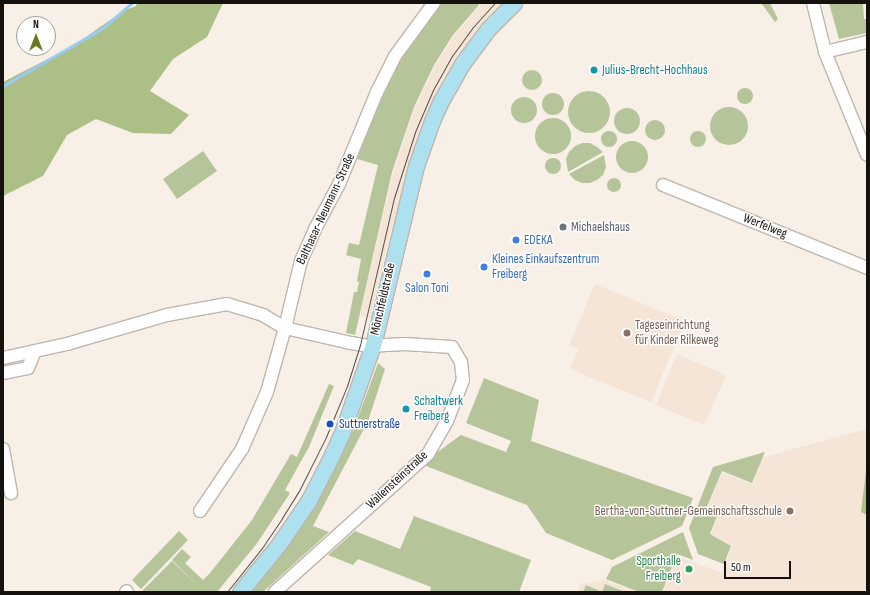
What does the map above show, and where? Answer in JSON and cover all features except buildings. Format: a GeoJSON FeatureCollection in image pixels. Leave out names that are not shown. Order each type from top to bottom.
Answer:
{"type":"FeatureCollection","features":[{"type":"Feature","properties":{"kind":"main road","name":"Mönchfeldstraße"},"geometry":{"type":"LineString","coordinates":[[240,592],[279,544],[322,477],[343,430],[373,345],[416,166],[432,121],[441,101],[462,64],[488,29],[514,3]]}},
{"type":"Feature","properties":{"kind":"street","name":"Balthasar-Neumann-Straße"},"geometry":{"type":"LineString","coordinates":[[200,511],[242,449],[267,392],[285,328],[301,261],[315,229],[339,184],[376,92],[395,56],[434,3]]}},
{"type":"Feature","properties":{"kind":"street"},"geometry":{"type":"LineString","coordinates":[[813,3],[825,52],[867,155]]}},
{"type":"Feature","properties":{"kind":"street"},"geometry":{"type":"LineString","coordinates":[[825,52],[867,42]]}},
{"type":"Feature","properties":{"kind":"street","name":"Werfelweg"},"geometry":{"type":"LineString","coordinates":[[663,185],[867,268]]}},
{"type":"Feature","properties":{"kind":"street"},"geometry":{"type":"LineString","coordinates":[[3,358],[35,351],[167,315],[227,304],[263,315],[285,328],[351,343],[373,345]]}},
{"type":"Feature","properties":{"kind":"street","name":"Wallensteinstraße"},"geometry":{"type":"LineString","coordinates":[[275,592],[428,454],[447,421],[463,380],[462,362],[452,348],[404,344],[373,345]]}},
{"type":"Feature","properties":{"kind":"street"},"geometry":{"type":"LineString","coordinates":[[3,373],[28,368],[35,351]]}},
{"type":"Feature","properties":{"kind":"street"},"geometry":{"type":"LineString","coordinates":[[3,449],[11,492]]}},
{"type":"Feature","properties":{"kind":"shaded area"},"geometry":{"type":"Polygon","coordinates":[[[482,3],[502,3],[466,45],[438,91],[429,111],[389,237],[371,318],[360,316],[393,173],[415,107],[435,66],[454,36],[482,3]]]}},
{"type":"Feature","properties":{"kind":"shaded area","name":"Tageseinrichtung für Kinder Rilkeweg"},"geometry":{"type":"Polygon","coordinates":[[[595,284],[685,321],[651,402],[570,369],[579,349],[569,345],[595,284]]]}},
{"type":"Feature","properties":{"kind":"shaded area"},"geometry":{"type":"Polygon","coordinates":[[[677,354],[726,375],[704,425],[656,405],[677,354]]]}},
{"type":"Feature","properties":{"kind":"shaded area","name":"Bertha-von-Suttner-Gemeinschaftsschule"},"geometry":{"type":"Polygon","coordinates":[[[867,429],[867,592],[663,592],[677,556],[722,573],[732,546],[711,534],[719,514],[707,509],[722,472],[752,484],[764,457],[867,429]]]}},
{"type":"Feature","properties":{"kind":"shaded area"},"geometry":{"type":"Polygon","coordinates":[[[605,580],[636,592],[577,592],[580,584],[605,580]]]}},
{"type":"Feature","properties":{"kind":"green space"},"geometry":{"type":"Polygon","coordinates":[[[137,3],[223,3],[207,37],[173,59],[150,91],[189,115],[171,134],[133,133],[96,119],[67,135],[43,176],[3,196],[3,82],[56,56],[123,11],[136,6],[137,3]]]}},
{"type":"Feature","properties":{"kind":"green space"},"geometry":{"type":"Polygon","coordinates":[[[441,3],[477,3],[479,5],[453,35],[434,65],[414,107],[392,172],[355,335],[346,333],[354,292],[357,292],[359,282],[357,281],[361,259],[346,255],[349,243],[359,245],[378,165],[357,159],[382,97],[401,59],[415,37],[441,3]]]}},
{"type":"Feature","properties":{"kind":"green space"},"geometry":{"type":"Polygon","coordinates":[[[761,3],[770,3],[778,19],[775,22],[761,3]]]}},
{"type":"Feature","properties":{"kind":"green space"},"geometry":{"type":"Polygon","coordinates":[[[829,3],[863,3],[864,19],[867,19],[867,33],[839,39],[829,3]]]}},
{"type":"Feature","properties":{"kind":"green space"},"geometry":{"type":"Polygon","coordinates":[[[532,70],[539,73],[542,80],[539,87],[532,90],[525,87],[522,80],[525,73],[532,70]]]}},
{"type":"Feature","properties":{"kind":"green space"},"geometry":{"type":"Polygon","coordinates":[[[745,88],[752,93],[753,96],[748,103],[745,104],[738,99],[737,96],[742,89],[745,88]]]}},
{"type":"Feature","properties":{"kind":"green space"},"geometry":{"type":"Polygon","coordinates":[[[585,91],[593,91],[604,97],[610,108],[610,116],[604,127],[593,133],[585,133],[574,127],[568,116],[568,108],[574,97],[585,91]]]}},
{"type":"Feature","properties":{"kind":"green space"},"geometry":{"type":"Polygon","coordinates":[[[553,93],[561,96],[564,104],[561,112],[553,115],[545,112],[542,104],[545,96],[553,93]]]}},
{"type":"Feature","properties":{"kind":"green space"},"geometry":{"type":"Polygon","coordinates":[[[524,97],[533,101],[537,110],[533,119],[524,123],[515,119],[511,110],[515,101],[524,97]]]}},
{"type":"Feature","properties":{"kind":"green space"},"geometry":{"type":"Polygon","coordinates":[[[729,107],[742,113],[748,126],[742,139],[729,145],[716,139],[710,126],[716,113],[729,107]]]}},
{"type":"Feature","properties":{"kind":"green space"},"geometry":{"type":"Polygon","coordinates":[[[627,108],[636,112],[640,121],[636,130],[627,134],[618,130],[614,121],[618,112],[627,108]]]}},
{"type":"Feature","properties":{"kind":"green space"},"geometry":{"type":"Polygon","coordinates":[[[553,118],[563,121],[568,126],[571,136],[568,146],[563,151],[553,154],[543,151],[538,146],[535,136],[538,126],[543,121],[553,118]]]}},
{"type":"Feature","properties":{"kind":"green space"},"geometry":{"type":"Polygon","coordinates":[[[655,120],[662,123],[665,130],[662,137],[655,140],[648,137],[645,130],[648,123],[655,120]]]}},
{"type":"Feature","properties":{"kind":"green space"},"geometry":{"type":"Polygon","coordinates":[[[606,131],[612,131],[617,136],[615,145],[612,147],[606,147],[601,142],[601,136],[606,131]]]}},
{"type":"Feature","properties":{"kind":"green space"},"geometry":{"type":"Polygon","coordinates":[[[698,131],[704,133],[706,139],[704,145],[698,147],[692,145],[690,139],[692,133],[698,131]]]}},
{"type":"Feature","properties":{"kind":"green space"},"geometry":{"type":"Polygon","coordinates":[[[629,141],[635,141],[645,148],[648,157],[647,163],[641,170],[635,173],[629,173],[619,166],[616,160],[616,154],[623,144],[629,141]]]}},
{"type":"Feature","properties":{"kind":"green space"},"geometry":{"type":"Polygon","coordinates":[[[582,143],[590,143],[603,152],[568,172],[566,159],[569,152],[575,146],[582,143]]]}},
{"type":"Feature","properties":{"kind":"green space"},"geometry":{"type":"Polygon","coordinates":[[[203,151],[217,171],[177,199],[163,179],[203,151]]]}},
{"type":"Feature","properties":{"kind":"green space"},"geometry":{"type":"Polygon","coordinates":[[[604,155],[606,167],[603,175],[597,180],[590,183],[582,183],[575,180],[569,174],[604,155]]]}},
{"type":"Feature","properties":{"kind":"green space"},"geometry":{"type":"Polygon","coordinates":[[[553,158],[559,160],[561,166],[559,172],[553,174],[547,172],[545,166],[547,160],[553,158]]]}},
{"type":"Feature","properties":{"kind":"green space"},"geometry":{"type":"Polygon","coordinates":[[[611,178],[617,178],[621,182],[621,188],[617,192],[611,192],[607,188],[607,182],[611,178]]]}},
{"type":"Feature","properties":{"kind":"green space"},"geometry":{"type":"Polygon","coordinates":[[[378,363],[385,369],[368,421],[313,526],[329,532],[263,592],[249,592],[287,546],[328,480],[353,431],[378,363]]]}},
{"type":"Feature","properties":{"kind":"green space"},"geometry":{"type":"Polygon","coordinates":[[[484,378],[539,400],[531,441],[693,498],[682,526],[612,560],[546,533],[527,505],[421,464],[461,435],[506,452],[511,441],[466,423],[484,378]]]}},
{"type":"Feature","properties":{"kind":"green space"},"geometry":{"type":"Polygon","coordinates":[[[329,384],[334,386],[309,447],[285,490],[290,493],[258,542],[217,592],[141,592],[172,561],[197,585],[172,560],[182,549],[191,557],[185,563],[203,580],[210,573],[252,520],[291,454],[297,457],[329,384]]]}},
{"type":"Feature","properties":{"kind":"green space"},"geometry":{"type":"Polygon","coordinates":[[[765,452],[752,483],[722,471],[706,509],[718,514],[710,534],[731,546],[724,564],[698,554],[689,528],[713,467],[765,452]]]}},
{"type":"Feature","properties":{"kind":"green space"},"geometry":{"type":"Polygon","coordinates":[[[867,463],[867,515],[861,512],[867,463]]]}},
{"type":"Feature","properties":{"kind":"green space"},"geometry":{"type":"Polygon","coordinates":[[[414,516],[531,560],[519,592],[430,592],[431,587],[358,559],[353,565],[328,555],[355,531],[400,549],[414,516]]]}},
{"type":"Feature","properties":{"kind":"green space"},"geometry":{"type":"Polygon","coordinates":[[[179,531],[188,540],[141,589],[132,580],[179,531]]]}},
{"type":"Feature","properties":{"kind":"green space"},"geometry":{"type":"Polygon","coordinates":[[[683,532],[693,560],[677,554],[662,592],[639,592],[606,579],[612,567],[683,532]]]}},
{"type":"Feature","properties":{"kind":"green space"},"geometry":{"type":"Polygon","coordinates":[[[605,584],[625,592],[602,592],[605,584]]]}},
{"type":"Feature","properties":{"kind":"green space"},"geometry":{"type":"Polygon","coordinates":[[[586,585],[602,592],[583,592],[586,585]]]}},
{"type":"Feature","properties":{"kind":"waterway"},"geometry":{"type":"LineString","coordinates":[[3,86],[103,28],[132,3]]}},
{"type":"Feature","properties":{"kind":"tram line"},"geometry":{"type":"LineString","coordinates":[[227,592],[262,548],[282,518],[299,491],[326,437],[347,386],[360,345],[394,198],[415,132],[433,90],[452,56],[474,26],[495,3]]}},
{"type":"Feature","properties":{"kind":"place","name":"Julius-Brecht-Hochhaus"},"geometry":{"type":"Point","coordinates":[594,70]}},
{"type":"Feature","properties":{"kind":"place","name":"Michaelshaus"},"geometry":{"type":"Point","coordinates":[563,227]}},
{"type":"Feature","properties":{"kind":"place","name":"EDEKA"},"geometry":{"type":"Point","coordinates":[516,240]}},
{"type":"Feature","properties":{"kind":"place","name":"Kleines Einkaufszentrum Freiberg"},"geometry":{"type":"Point","coordinates":[484,267]}},
{"type":"Feature","properties":{"kind":"place","name":"Salon Toni"},"geometry":{"type":"Point","coordinates":[427,274]}},
{"type":"Feature","properties":{"kind":"place","name":"Tageseinrichtung für Kinder Rilkeweg"},"geometry":{"type":"Point","coordinates":[627,333]}},
{"type":"Feature","properties":{"kind":"place","name":"Schaltwerk Freiberg"},"geometry":{"type":"Point","coordinates":[406,409]}},
{"type":"Feature","properties":{"kind":"place","name":"Suttnerstraße"},"geometry":{"type":"Point","coordinates":[330,424]}},
{"type":"Feature","properties":{"kind":"place","name":"Bertha-von-Suttner-Gemeinschaftsschule"},"geometry":{"type":"Point","coordinates":[790,511]}},
{"type":"Feature","properties":{"kind":"place","name":"Sporthalle Freiberg"},"geometry":{"type":"Point","coordinates":[689,569]}}]}
